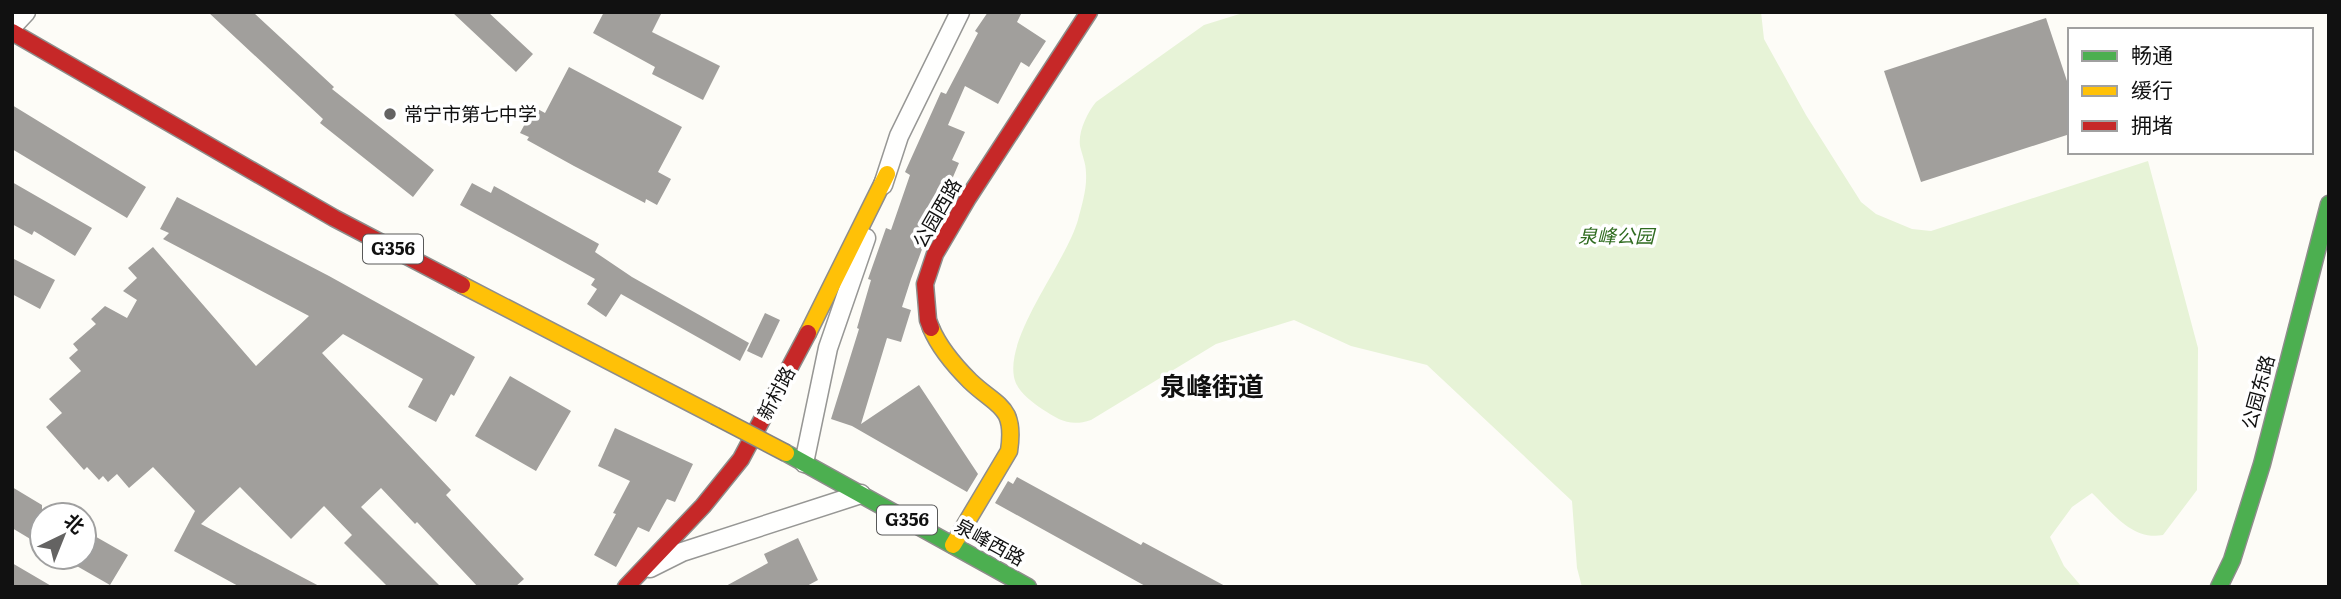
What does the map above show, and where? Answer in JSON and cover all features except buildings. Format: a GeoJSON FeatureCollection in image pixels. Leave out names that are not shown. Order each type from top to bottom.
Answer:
{"type":"FeatureCollection","features":[{"type":"Feature","properties":{"kind":"main road","name":"公园西路"},"geometry":{"type":"LineString","coordinates":[[953,545],[1009,451],[1009,418],[1000,404],[971,381],[937,341],[928,320],[925,284],[935,254],[968,198],[1089,12]]}},
{"type":"Feature","properties":{"kind":"main road","name":"泉峰西路"},"geometry":{"type":"LineString","coordinates":[[12,32],[197,141],[346,224],[786,453],[1028,587]]}},
{"type":"Feature","properties":{"kind":"main road","name":"新村路"},"geometry":{"type":"LineString","coordinates":[[630,583],[703,506],[741,459],[828,295],[887,174]]}},
{"type":"Feature","properties":{"kind":"main road","name":"公园东路"},"geometry":{"type":"LineString","coordinates":[[2219,587],[2232,560],[2262,464],[2329,204]]}},
{"type":"Feature","properties":{"kind":"street"},"geometry":{"type":"LineString","coordinates":[[12,27],[26,12]]}},
{"type":"Feature","properties":{"kind":"street","name":"新村路"},"geometry":{"type":"LineString","coordinates":[[804,463],[828,348],[899,136],[960,12]]}},
{"type":"Feature","properties":{"kind":"street"},"geometry":{"type":"LineString","coordinates":[[630,583],[653,566],[682,552],[861,494]]}},
{"type":"Feature","properties":{"kind":"green space","name":"泉峰公园"},"geometry":{"type":"Polygon","coordinates":[[[1246,12],[1761,12],[1764,39],[1806,115],[1861,202],[1876,214],[1912,229],[1931,231],[2148,161],[2198,348],[2197,490],[2163,535],[2152,536],[2132,529],[2092,493],[2072,507],[2050,537],[2064,566],[2082,587],[1582,587],[1577,568],[1572,501],[1427,365],[1351,346],[1294,320],[1216,344],[1091,420],[1077,423],[1059,419],[1021,392],[1014,377],[1014,360],[1027,320],[1078,220],[1086,185],[1086,169],[1080,141],[1086,117],[1096,102],[1204,25],[1246,12]]]}},
{"type":"Feature","properties":{"kind":"traffic: fast"},"geometry":{"type":"LineString","coordinates":[[2219,587],[2232,560],[2262,464],[2329,204]]}},
{"type":"Feature","properties":{"kind":"traffic: fast"},"geometry":{"type":"LineString","coordinates":[[786,453],[1028,587]]}},
{"type":"Feature","properties":{"kind":"traffic: slow"},"geometry":{"type":"LineString","coordinates":[[808,333],[887,174]]}},
{"type":"Feature","properties":{"kind":"traffic: slow"},"geometry":{"type":"LineString","coordinates":[[462,285],[715,416]]}},
{"type":"Feature","properties":{"kind":"traffic: slow"},"geometry":{"type":"LineString","coordinates":[[931,328],[953,363],[1002,408],[1010,424],[1009,451],[953,545]]}},
{"type":"Feature","properties":{"kind":"traffic: slow"},"geometry":{"type":"LineString","coordinates":[[715,416],[786,453]]}},
{"type":"Feature","properties":{"kind":"traffic: jam"},"geometry":{"type":"LineString","coordinates":[[931,328],[925,284],[935,254],[968,198],[1089,12]]}},
{"type":"Feature","properties":{"kind":"traffic: jam"},"geometry":{"type":"LineString","coordinates":[[12,32],[334,218],[462,285]]}},
{"type":"Feature","properties":{"kind":"traffic: jam"},"geometry":{"type":"LineString","coordinates":[[626,587],[703,506],[741,459],[808,333]]}},
{"type":"Feature","properties":{"kind":"place","name":"常宁市第七中学"},"geometry":{"type":"Point","coordinates":[390,114]}},
{"type":"Feature","properties":{"kind":"district","name":"泉峰街道"},"geometry":{"type":"Point","coordinates":[1212,387]}}]}
